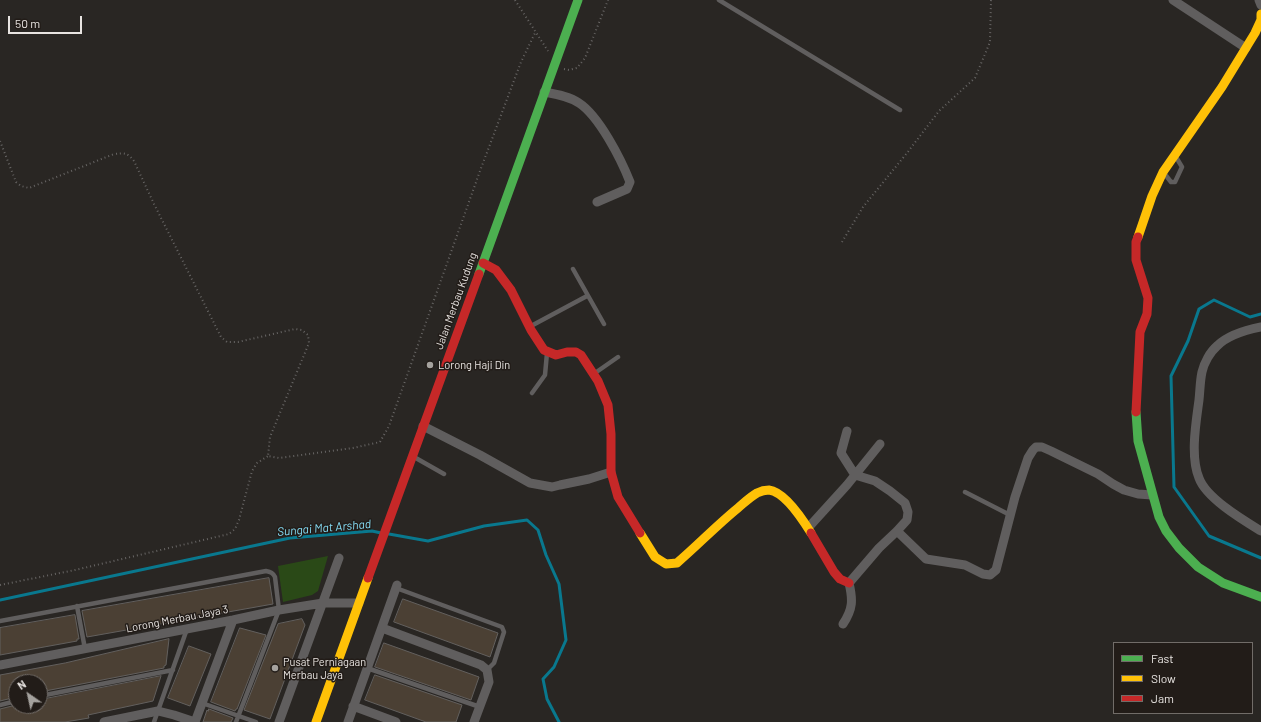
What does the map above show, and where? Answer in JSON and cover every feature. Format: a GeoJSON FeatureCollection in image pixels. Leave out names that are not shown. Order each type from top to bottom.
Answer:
{"type":"FeatureCollection","features":[{"type":"Feature","properties":{"kind":"street","name":"Jalan Merbau Kudung"},"geometry":{"type":"LineString","coordinates":[[316,722],[578,0]]}},
{"type":"Feature","properties":{"kind":"street"},"geometry":{"type":"LineString","coordinates":[[1173,0],[1246,48]]}},
{"type":"Feature","properties":{"kind":"street"},"geometry":{"type":"LineString","coordinates":[[1259,0],[1261,4]]}},
{"type":"Feature","properties":{"kind":"street"},"geometry":{"type":"LineString","coordinates":[[1261,14],[1261,20],[1255,34],[1222,87],[1163,172],[1152,196],[1136,242],[1136,260],[1148,298],[1147,314],[1140,332],[1138,358],[1136,417],[1138,441],[1159,517],[1179,548],[1198,567],[1223,583],[1261,597]]}},
{"type":"Feature","properties":{"kind":"street"},"geometry":{"type":"LineString","coordinates":[[544,92],[563,96],[578,102],[588,110],[614,148],[630,182],[627,189],[597,202]]}},
{"type":"Feature","properties":{"kind":"street"},"geometry":{"type":"LineString","coordinates":[[483,263],[496,270],[511,290],[529,327],[544,350],[556,354],[576,352],[593,373],[608,405],[612,434],[611,472],[618,497],[644,542],[655,557],[666,564],[678,563],[732,513],[761,491],[770,490],[783,497],[796,511],[824,553],[835,573],[841,581],[849,583]]}},
{"type":"Feature","properties":{"kind":"street"},"geometry":{"type":"LineString","coordinates":[[1261,327],[1238,333],[1225,340],[1216,346],[1208,357],[1202,372],[1194,438],[1196,466],[1199,479],[1204,488],[1214,498],[1243,520],[1261,531]]}},
{"type":"Feature","properties":{"kind":"street"},"geometry":{"type":"LineString","coordinates":[[423,426],[480,455],[530,483],[560,486],[611,472]]}},
{"type":"Feature","properties":{"kind":"street"},"geometry":{"type":"LineString","coordinates":[[847,431],[841,453],[855,475],[875,481],[890,491],[905,504],[908,512],[907,520],[898,532],[879,548],[849,583]]}},
{"type":"Feature","properties":{"kind":"street"},"geometry":{"type":"LineString","coordinates":[[808,528],[880,444]]}},
{"type":"Feature","properties":{"kind":"street"},"geometry":{"type":"LineString","coordinates":[[898,532],[926,559],[966,565],[982,574],[990,575],[996,570],[1015,497],[1028,458],[1036,447],[1042,447],[1098,474],[1124,490],[1138,494],[1152,495]]}},
{"type":"Feature","properties":{"kind":"street"},"geometry":{"type":"LineString","coordinates":[[279,722],[339,558]]}},
{"type":"Feature","properties":{"kind":"street"},"geometry":{"type":"LineString","coordinates":[[844,624],[849,616],[853,602],[849,583]]}},
{"type":"Feature","properties":{"kind":"street"},"geometry":{"type":"LineString","coordinates":[[348,722],[397,587]]}},
{"type":"Feature","properties":{"kind":"street","name":"Lorong Merbau Jaya 3"},"geometry":{"type":"LineString","coordinates":[[0,665],[279,610],[323,603],[359,603]]}},
{"type":"Feature","properties":{"kind":"street"},"geometry":{"type":"LineString","coordinates":[[104,722],[158,711],[195,722],[233,620]]}},
{"type":"Feature","properties":{"kind":"street"},"geometry":{"type":"LineString","coordinates":[[382,628],[481,665],[487,670],[488,682],[474,722]]}},
{"type":"Feature","properties":{"kind":"street"},"geometry":{"type":"LineString","coordinates":[[353,706],[396,722]]}},
{"type":"Feature","properties":{"kind":"lane"},"geometry":{"type":"LineString","coordinates":[[719,0],[900,110]]}},
{"type":"Feature","properties":{"kind":"lane"},"geometry":{"type":"LineString","coordinates":[[1163,172],[1171,182],[1175,182],[1182,167],[1175,155]]}},
{"type":"Feature","properties":{"kind":"lane"},"geometry":{"type":"LineString","coordinates":[[573,269],[604,324]]}},
{"type":"Feature","properties":{"kind":"lane"},"geometry":{"type":"LineString","coordinates":[[529,327],[587,296]]}},
{"type":"Feature","properties":{"kind":"lane"},"geometry":{"type":"LineString","coordinates":[[532,393],[545,375],[547,351]]}},
{"type":"Feature","properties":{"kind":"lane"},"geometry":{"type":"LineString","coordinates":[[593,373],[618,358]]}},
{"type":"Feature","properties":{"kind":"lane"},"geometry":{"type":"LineString","coordinates":[[412,457],[444,474]]}},
{"type":"Feature","properties":{"kind":"lane"},"geometry":{"type":"LineString","coordinates":[[965,492],[1011,515]]}},
{"type":"Feature","properties":{"kind":"lane"},"geometry":{"type":"LineString","coordinates":[[0,621],[266,571],[273,573],[275,577],[279,610],[236,722]]}},
{"type":"Feature","properties":{"kind":"lane"},"geometry":{"type":"LineString","coordinates":[[397,587],[502,627],[504,632],[494,663],[487,670]]}},
{"type":"Feature","properties":{"kind":"lane"},"geometry":{"type":"LineString","coordinates":[[77,606],[85,649]]}},
{"type":"Feature","properties":{"kind":"lane"},"geometry":{"type":"LineString","coordinates":[[154,722],[187,629]]}},
{"type":"Feature","properties":{"kind":"lane"},"geometry":{"type":"LineString","coordinates":[[367,668],[480,707]]}},
{"type":"Feature","properties":{"kind":"lane"},"geometry":{"type":"LineString","coordinates":[[48,694],[173,670]]}},
{"type":"Feature","properties":{"kind":"lane"},"geometry":{"type":"LineString","coordinates":[[202,703],[256,722]]}},
{"type":"Feature","properties":{"kind":"path"},"geometry":{"type":"LineString","coordinates":[[515,0],[554,64],[568,70],[577,68],[585,58],[608,0]]}},
{"type":"Feature","properties":{"kind":"path"},"geometry":{"type":"LineString","coordinates":[[842,242],[864,207],[939,111],[975,78],[990,42],[991,0]]}},
{"type":"Feature","properties":{"kind":"path"},"geometry":{"type":"LineString","coordinates":[[0,585],[75,570],[229,534],[235,529],[239,520],[252,471],[257,463],[268,456],[280,458],[353,448],[380,442],[389,426],[521,62],[535,33]]}},
{"type":"Feature","properties":{"kind":"path"},"geometry":{"type":"LineString","coordinates":[[0,141],[16,182],[21,186],[29,188],[114,154],[124,153],[130,155],[221,338],[227,342],[238,342],[295,329],[302,330],[308,335],[309,343],[270,437],[268,456]]}},
{"type":"Feature","properties":{"kind":"green space"},"geometry":{"type":"Polygon","coordinates":[[[328,556],[318,591],[312,595],[283,602],[278,566],[328,556]]]}},
{"type":"Feature","properties":{"kind":"building"},"geometry":{"type":"Polygon","coordinates":[[[269,578],[273,604],[87,637],[82,611],[269,578]]]}},
{"type":"Feature","properties":{"kind":"building"},"geometry":{"type":"Polygon","coordinates":[[[403,599],[498,633],[490,657],[394,622],[403,599]]]}},
{"type":"Feature","properties":{"kind":"building"},"geometry":{"type":"Polygon","coordinates":[[[75,615],[79,639],[77,639],[77,641],[0,655],[0,628],[75,615]]]}},
{"type":"Feature","properties":{"kind":"building","name":"Pusat Perniagaan Merbau Jaya"},"geometry":{"type":"Polygon","coordinates":[[[302,619],[305,625],[270,719],[244,710],[278,624],[302,619]]]}},
{"type":"Feature","properties":{"kind":"building"},"geometry":{"type":"Polygon","coordinates":[[[240,628],[266,635],[235,711],[211,702],[240,628]]]}},
{"type":"Feature","properties":{"kind":"building"},"geometry":{"type":"Polygon","coordinates":[[[169,639],[166,665],[164,668],[48,690],[48,674],[8,674],[8,699],[0,701],[0,675],[65,663],[169,639]]]}},
{"type":"Feature","properties":{"kind":"building"},"geometry":{"type":"Polygon","coordinates":[[[384,643],[479,677],[471,700],[375,667],[384,643]]]}},
{"type":"Feature","properties":{"kind":"building"},"geometry":{"type":"Polygon","coordinates":[[[189,646],[211,654],[190,706],[168,698],[189,646]]]}},
{"type":"Feature","properties":{"kind":"building"},"geometry":{"type":"Polygon","coordinates":[[[375,675],[462,705],[456,722],[426,722],[365,700],[375,675]]]}},
{"type":"Feature","properties":{"kind":"building"},"geometry":{"type":"Polygon","coordinates":[[[161,676],[153,701],[88,715],[89,718],[65,722],[0,722],[0,709],[8,707],[8,714],[48,714],[48,698],[161,676]]]}},
{"type":"Feature","properties":{"kind":"building"},"geometry":{"type":"Polygon","coordinates":[[[209,709],[233,718],[231,722],[203,722],[207,710],[208,711],[209,709]]]}},
{"type":"Feature","properties":{"kind":"waterway"},"geometry":{"type":"LineString","coordinates":[[1261,314],[1250,317],[1214,300],[1199,309],[1188,341],[1171,376],[1174,487],[1209,536],[1261,558]]}},
{"type":"Feature","properties":{"kind":"waterway","name":"Sungai Mat Arshad"},"geometry":{"type":"LineString","coordinates":[[389,534],[428,541],[484,526],[527,520],[538,530],[546,555],[559,584],[566,640],[554,667],[543,679],[547,699],[559,722]]}},
{"type":"Feature","properties":{"kind":"waterway","name":"Sungai Mat Arshad"},"geometry":{"type":"LineString","coordinates":[[0,600],[290,538],[372,531],[381,533]]}},
{"type":"Feature","properties":{"kind":"traffic: fast"},"geometry":{"type":"LineString","coordinates":[[479,274],[578,0]]}},
{"type":"Feature","properties":{"kind":"traffic: fast"},"geometry":{"type":"LineString","coordinates":[[1136,412],[1138,441],[1159,517],[1166,531],[1179,548],[1198,567],[1223,583],[1261,597]]}},
{"type":"Feature","properties":{"kind":"traffic: slow"},"geometry":{"type":"LineString","coordinates":[[1138,237],[1152,196],[1163,172],[1222,87],[1255,33],[1261,20],[1261,14]]}},
{"type":"Feature","properties":{"kind":"traffic: slow"},"geometry":{"type":"LineString","coordinates":[[640,533],[655,557],[666,564],[677,563],[749,498],[758,492],[769,490],[781,496],[793,507],[811,533]]}},
{"type":"Feature","properties":{"kind":"traffic: slow"},"geometry":{"type":"LineString","coordinates":[[316,722],[368,578]]}},
{"type":"Feature","properties":{"kind":"traffic: jam"},"geometry":{"type":"LineString","coordinates":[[1136,412],[1140,332],[1147,314],[1148,298],[1136,260],[1136,242],[1138,237]]}},
{"type":"Feature","properties":{"kind":"traffic: jam"},"geometry":{"type":"LineString","coordinates":[[483,263],[496,270],[511,290],[531,330],[544,350],[556,355],[567,352],[576,352],[581,355],[598,381],[608,405],[611,434],[611,472],[618,497],[640,533]]}},
{"type":"Feature","properties":{"kind":"traffic: jam"},"geometry":{"type":"LineString","coordinates":[[368,578],[479,274]]}},
{"type":"Feature","properties":{"kind":"traffic: jam"},"geometry":{"type":"LineString","coordinates":[[811,533],[834,572],[840,579],[849,583]]}},
{"type":"Feature","properties":{"kind":"place","name":"Lorong Haji Din"},"geometry":{"type":"Point","coordinates":[430,365]}},
{"type":"Feature","properties":{"kind":"place","name":"Pusat Perniagaan Merbau Jaya"},"geometry":{"type":"Point","coordinates":[275,668]}}]}
